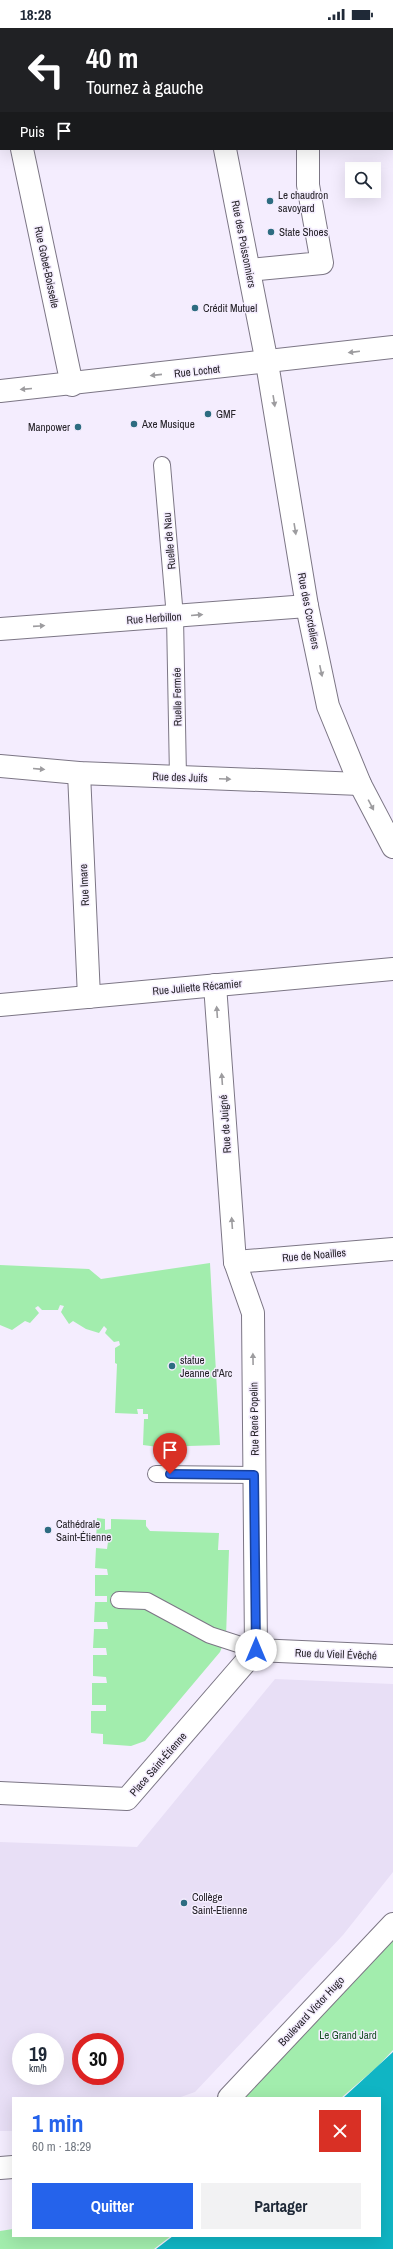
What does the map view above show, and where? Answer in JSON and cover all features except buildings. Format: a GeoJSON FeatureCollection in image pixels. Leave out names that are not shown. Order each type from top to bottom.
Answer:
{"type":"FeatureCollection","features":[{"type":"Feature","properties":{"kind":"street","name":"Rue Gobet-Boisselle"},"geometry":{"type":"LineString","coordinates":[[22,150],[72,384]]}},
{"type":"Feature","properties":{"kind":"street","name":"Rue des Poissonniers"},"geometry":{"type":"LineString","coordinates":[[225,150],[267,363]]}},
{"type":"Feature","properties":{"kind":"street"},"geometry":{"type":"LineString","coordinates":[[249,270],[322,263],[308,185],[308,150]]}},
{"type":"Feature","properties":{"kind":"street","name":"Rue Lochet"},"geometry":{"type":"LineString","coordinates":[[0,391],[267,363],[393,347]]}},
{"type":"Feature","properties":{"kind":"street","name":"Rue des Cordeliers"},"geometry":{"type":"LineString","coordinates":[[267,363],[307,606],[328,706],[360,784],[393,847]]}},
{"type":"Feature","properties":{"kind":"street","name":"Rue Herbillon"},"geometry":{"type":"LineString","coordinates":[[0,629],[307,606]]}},
{"type":"Feature","properties":{"kind":"street","name":"Rue des Juifs"},"geometry":{"type":"LineString","coordinates":[[0,766],[79,773],[360,784]]}},
{"type":"Feature","properties":{"kind":"street","name":"Rue Imare"},"geometry":{"type":"LineString","coordinates":[[79,773],[89,997]]}},
{"type":"Feature","properties":{"kind":"street","name":"Rue Juliette Récamier"},"geometry":{"type":"LineString","coordinates":[[0,1005],[393,969]]}},
{"type":"Feature","properties":{"kind":"street","name":"Rue de Juigné"},"geometry":{"type":"LineString","coordinates":[[215,986],[235,1262]]}},
{"type":"Feature","properties":{"kind":"street","name":"Rue de Noailles"},"geometry":{"type":"LineString","coordinates":[[235,1262],[393,1249]]}},
{"type":"Feature","properties":{"kind":"street","name":"Rue René Popelin"},"geometry":{"type":"LineString","coordinates":[[235,1262],[252,1314],[256,1650]]}},
{"type":"Feature","properties":{"kind":"street","name":"Rue du Vieil Évêché"},"geometry":{"type":"LineString","coordinates":[[256,1650],[393,1656]]}},
{"type":"Feature","properties":{"kind":"street","name":"Place Saint-Étienne"},"geometry":{"type":"LineString","coordinates":[[0,1793],[127,1799],[256,1650]]}},
{"type":"Feature","properties":{"kind":"street","name":"Boulevard Victor Hugo"},"geometry":{"type":"LineString","coordinates":[[230,2097],[393,1924]]}},
{"type":"Feature","properties":{"kind":"street"},"geometry":{"type":"LineString","coordinates":[[0,2168],[12,2168]]}},
{"type":"Feature","properties":{"kind":"lane","name":"Ruelle de Nau"},"geometry":{"type":"LineString","coordinates":[[162,465],[175,617]]}},
{"type":"Feature","properties":{"kind":"lane","name":"Ruelle Fermée"},"geometry":{"type":"LineString","coordinates":[[175,617],[178,777]]}},
{"type":"Feature","properties":{"kind":"lane"},"geometry":{"type":"LineString","coordinates":[[156,1474],[254,1475]]}},
{"type":"Feature","properties":{"kind":"lane"},"geometry":{"type":"LineString","coordinates":[[119,1600],[148,1601],[210,1635],[256,1650]]}},
{"type":"Feature","properties":{"kind":"shaded area","name":"Collège Saint-Etienne"},"geometry":{"type":"Polygon","coordinates":[[[275,1679],[393,1684],[393,1872],[343,1935],[195,2092],[181,2097],[12,2097],[12,2131],[0,2131],[0,1842],[137,1847],[275,1679]]]}},
{"type":"Feature","properties":{"kind":"green space"},"geometry":{"type":"Polygon","coordinates":[[[210,1263],[220,1445],[158,1447],[143,1445],[144,1419],[148,1419],[148,1414],[143,1414],[143,1409],[137,1409],[138,1414],[115,1413],[117,1364],[115,1363],[115,1348],[120,1345],[119,1341],[114,1342],[105,1333],[107,1329],[104,1326],[99,1333],[86,1329],[73,1321],[69,1324],[61,1312],[64,1306],[60,1305],[58,1310],[42,1310],[38,1306],[35,1308],[39,1313],[30,1323],[25,1321],[12,1330],[0,1325],[0,1265],[89,1269],[101,1279],[210,1263]]]}},
{"type":"Feature","properties":{"kind":"green space"},"geometry":{"type":"Polygon","coordinates":[[[97,1518],[105,1519],[105,1530],[111,1529],[111,1519],[146,1520],[146,1526],[150,1531],[219,1533],[218,1550],[229,1550],[226,1637],[220,1652],[145,1741],[131,1746],[103,1744],[103,1734],[91,1733],[91,1711],[106,1711],[106,1705],[92,1705],[92,1683],[107,1683],[106,1677],[93,1676],[93,1655],[107,1655],[106,1648],[93,1648],[94,1629],[108,1629],[107,1622],[94,1622],[95,1602],[107,1602],[107,1596],[95,1596],[95,1575],[108,1575],[107,1569],[95,1568],[96,1548],[107,1549],[108,1542],[96,1541],[97,1518]]]}},
{"type":"Feature","properties":{"kind":"green space","name":"Le Grand Jard"},"geometry":{"type":"Polygon","coordinates":[[[393,1924],[393,2050],[377,2067],[342,2097],[230,2097],[393,1924]]]}},
{"type":"Feature","properties":{"kind":"green space"},"geometry":{"type":"Polygon","coordinates":[[[12,2229],[12,2237],[170,2237],[154,2249],[0,2249],[0,2231],[12,2229]]]}},
{"type":"Feature","properties":{"kind":"water"},"geometry":{"type":"Polygon","coordinates":[[[393,2052],[393,2249],[156,2249],[172,2237],[381,2237],[381,2097],[344,2097],[393,2052]]]}},
{"type":"Feature","properties":{"kind":"place","name":"Le chaudron savoyard"},"geometry":{"type":"Point","coordinates":[270,201]}},
{"type":"Feature","properties":{"kind":"place","name":"State Shoes"},"geometry":{"type":"Point","coordinates":[271,232]}},
{"type":"Feature","properties":{"kind":"place","name":"Crédit Mutuel"},"geometry":{"type":"Point","coordinates":[195,308]}},
{"type":"Feature","properties":{"kind":"place","name":"GMF"},"geometry":{"type":"Point","coordinates":[208,414]}},
{"type":"Feature","properties":{"kind":"place","name":"Axe Musique"},"geometry":{"type":"Point","coordinates":[134,424]}},
{"type":"Feature","properties":{"kind":"place","name":"Manpower"},"geometry":{"type":"Point","coordinates":[78,427]}},
{"type":"Feature","properties":{"kind":"place","name":"statue Jeanne d'Arc"},"geometry":{"type":"Point","coordinates":[172,1366]}},
{"type":"Feature","properties":{"kind":"place","name":"Cathédrale Saint-Étienne"},"geometry":{"type":"Point","coordinates":[48,1530]}},
{"type":"Feature","properties":{"kind":"place","name":"Collège Saint-Etienne"},"geometry":{"type":"Point","coordinates":[184,1903]}},
{"type":"Feature","properties":{"kind":"route"},"geometry":{"type":"LineString","coordinates":[[170,1474],[254,1475],[256,1650]]}}]}
